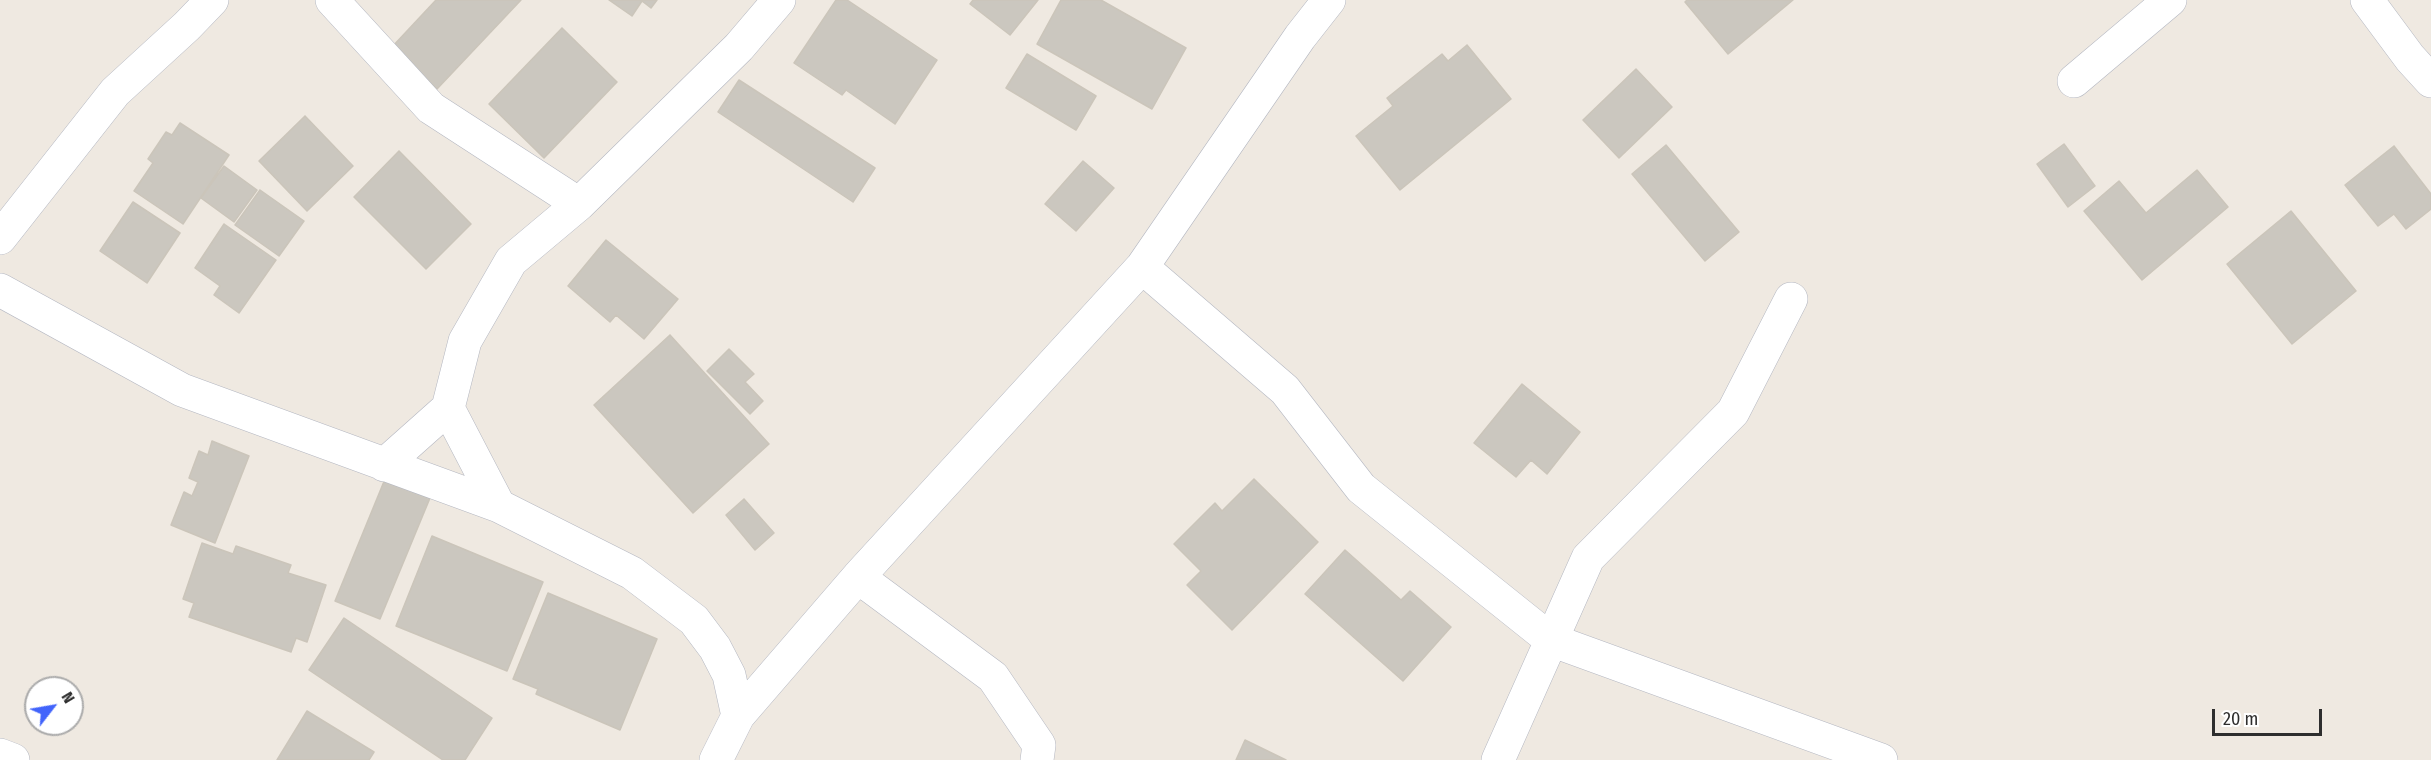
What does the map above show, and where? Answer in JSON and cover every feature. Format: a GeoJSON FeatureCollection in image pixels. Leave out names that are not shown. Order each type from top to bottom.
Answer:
{"type":"FeatureCollection","features":[{"type":"Feature","properties":{"kind":"street"},"geometry":{"type":"LineString","coordinates":[[0,238],[115,92],[212,0]]}},
{"type":"Feature","properties":{"kind":"street"},"geometry":{"type":"LineString","coordinates":[[332,0],[431,108],[579,204]]}},
{"type":"Feature","properties":{"kind":"street"},"geometry":{"type":"LineString","coordinates":[[384,465],[448,408],[465,341],[510,261],[579,204],[740,47],[779,0]]}},
{"type":"Feature","properties":{"kind":"street"},"geometry":{"type":"LineString","coordinates":[[716,760],[738,716],[858,577],[1142,267],[1300,37],[1329,0]]}},
{"type":"Feature","properties":{"kind":"street"},"geometry":{"type":"LineString","coordinates":[[2074,81],[2170,0]]}},
{"type":"Feature","properties":{"kind":"street"},"geometry":{"type":"LineString","coordinates":[[2367,0],[2410,58],[2431,81]]}},
{"type":"Feature","properties":{"kind":"street"},"geometry":{"type":"LineString","coordinates":[[1142,267],[1286,390],[1361,488],[1551,640],[1881,760]]}},
{"type":"Feature","properties":{"kind":"street"},"geometry":{"type":"LineString","coordinates":[[0,290],[182,390],[499,506],[632,573],[694,620],[715,648],[729,675],[738,716]]}},
{"type":"Feature","properties":{"kind":"street"},"geometry":{"type":"LineString","coordinates":[[1498,760],[1588,558],[1734,412],[1791,299]]}},
{"type":"Feature","properties":{"kind":"street"},"geometry":{"type":"LineString","coordinates":[[448,408],[499,506]]}},
{"type":"Feature","properties":{"kind":"street"},"geometry":{"type":"LineString","coordinates":[[858,577],[993,677],[1039,746],[1037,760]]}},
{"type":"Feature","properties":{"kind":"street"},"geometry":{"type":"LineString","coordinates":[[0,755],[13,760]]}},
{"type":"Feature","properties":{"kind":"building"},"geometry":{"type":"Polygon","coordinates":[[[436,0],[521,0],[437,89],[392,47],[436,0]]]}},
{"type":"Feature","properties":{"kind":"building"},"geometry":{"type":"Polygon","coordinates":[[[609,0],[657,0],[651,8],[642,1],[632,16],[609,0]]]}},
{"type":"Feature","properties":{"kind":"building"},"geometry":{"type":"Polygon","coordinates":[[[836,0],[847,0],[937,60],[895,124],[846,90],[842,95],[794,63],[836,0]]]}},
{"type":"Feature","properties":{"kind":"building"},"geometry":{"type":"Polygon","coordinates":[[[973,0],[1038,0],[1010,35],[970,4],[973,0]]]}},
{"type":"Feature","properties":{"kind":"building"},"geometry":{"type":"Polygon","coordinates":[[[1061,0],[1101,0],[1186,48],[1152,109],[1037,44],[1061,0]]]}},
{"type":"Feature","properties":{"kind":"building"},"geometry":{"type":"Polygon","coordinates":[[[1687,0],[1793,0],[1728,54],[1685,2],[1687,0]]]}},
{"type":"Feature","properties":{"kind":"building"},"geometry":{"type":"Polygon","coordinates":[[[562,28],[617,82],[544,158],[489,104],[562,28]]]}},
{"type":"Feature","properties":{"kind":"building"},"geometry":{"type":"Polygon","coordinates":[[[1467,45],[1511,99],[1400,190],[1356,136],[1393,106],[1387,98],[1442,54],[1448,61],[1467,45]]]}},
{"type":"Feature","properties":{"kind":"building"},"geometry":{"type":"Polygon","coordinates":[[[1027,54],[1096,96],[1076,130],[1006,88],[1027,54]]]}},
{"type":"Feature","properties":{"kind":"building"},"geometry":{"type":"Polygon","coordinates":[[[1636,69],[1672,107],[1619,158],[1583,120],[1636,69]]]}},
{"type":"Feature","properties":{"kind":"building"},"geometry":{"type":"Polygon","coordinates":[[[739,80],[875,168],[853,202],[718,112],[739,80]]]}},
{"type":"Feature","properties":{"kind":"building"},"geometry":{"type":"Polygon","coordinates":[[[305,116],[353,166],[307,211],[259,161],[305,116]]]}},
{"type":"Feature","properties":{"kind":"building"},"geometry":{"type":"Polygon","coordinates":[[[180,123],[229,155],[183,224],[134,191],[153,163],[148,159],[166,132],[172,135],[180,123]]]}},
{"type":"Feature","properties":{"kind":"building"},"geometry":{"type":"Polygon","coordinates":[[[2064,144],[2095,186],[2068,207],[2037,164],[2064,144]]]}},
{"type":"Feature","properties":{"kind":"building"},"geometry":{"type":"Polygon","coordinates":[[[1666,145],[1739,232],[1705,261],[1632,174],[1666,145]]]}},
{"type":"Feature","properties":{"kind":"building"},"geometry":{"type":"Polygon","coordinates":[[[2394,146],[2431,194],[2431,209],[2406,229],[2394,214],[2378,226],[2345,185],[2394,146]]]}},
{"type":"Feature","properties":{"kind":"building"},"geometry":{"type":"Polygon","coordinates":[[[399,151],[471,224],[426,269],[354,197],[399,151]]]}},
{"type":"Feature","properties":{"kind":"building"},"geometry":{"type":"Polygon","coordinates":[[[1083,161],[1114,188],[1076,231],[1045,204],[1083,161]]]}},
{"type":"Feature","properties":{"kind":"building"},"geometry":{"type":"Polygon","coordinates":[[[224,166],[257,190],[234,222],[201,198],[224,166]]]}},
{"type":"Feature","properties":{"kind":"building"},"geometry":{"type":"Polygon","coordinates":[[[2197,170],[2228,207],[2142,280],[2084,211],[2119,181],[2146,213],[2197,170]]]}},
{"type":"Feature","properties":{"kind":"building"},"geometry":{"type":"Polygon","coordinates":[[[260,190],[304,221],[279,256],[235,225],[260,190]]]}},
{"type":"Feature","properties":{"kind":"building"},"geometry":{"type":"Polygon","coordinates":[[[133,202],[180,233],[147,283],[100,251],[133,202]]]}},
{"type":"Feature","properties":{"kind":"building"},"geometry":{"type":"Polygon","coordinates":[[[2291,211],[2356,291],[2292,344],[2227,264],[2291,211]]]}},
{"type":"Feature","properties":{"kind":"building"},"geometry":{"type":"Polygon","coordinates":[[[224,224],[276,260],[239,313],[214,295],[220,286],[195,268],[224,224]]]}},
{"type":"Feature","properties":{"kind":"building"},"geometry":{"type":"Polygon","coordinates":[[[606,240],[678,299],[644,339],[616,315],[610,322],[568,286],[606,240]]]}},
{"type":"Feature","properties":{"kind":"building"},"geometry":{"type":"Polygon","coordinates":[[[670,335],[769,444],[693,513],[594,405],[670,335]]]}},
{"type":"Feature","properties":{"kind":"building"},"geometry":{"type":"Polygon","coordinates":[[[729,349],[754,374],[745,382],[763,401],[750,414],[707,371],[729,349]]]}},
{"type":"Feature","properties":{"kind":"building"},"geometry":{"type":"Polygon","coordinates":[[[1522,384],[1580,432],[1547,474],[1531,460],[1516,477],[1474,443],[1522,384]]]}},
{"type":"Feature","properties":{"kind":"building"},"geometry":{"type":"Polygon","coordinates":[[[212,441],[249,456],[215,543],[171,525],[184,492],[192,496],[198,482],[189,478],[199,451],[208,455],[212,441]]]}},
{"type":"Feature","properties":{"kind":"building"},"geometry":{"type":"Polygon","coordinates":[[[385,479],[430,498],[380,619],[335,601],[385,479]]]}},
{"type":"Feature","properties":{"kind":"building"},"geometry":{"type":"Polygon","coordinates":[[[1254,479],[1318,542],[1232,630],[1187,585],[1201,571],[1174,544],[1215,503],[1222,511],[1254,479]]]}},
{"type":"Feature","properties":{"kind":"building"},"geometry":{"type":"Polygon","coordinates":[[[744,499],[774,533],[755,550],[726,515],[744,499]]]}},
{"type":"Feature","properties":{"kind":"building"},"geometry":{"type":"Polygon","coordinates":[[[432,536],[543,582],[507,671],[396,626],[432,536]]]}},
{"type":"Feature","properties":{"kind":"building"},"geometry":{"type":"Polygon","coordinates":[[[202,543],[233,554],[236,546],[291,565],[288,573],[326,585],[307,642],[296,638],[291,652],[189,617],[194,603],[183,599],[202,543]]]}},
{"type":"Feature","properties":{"kind":"building"},"geometry":{"type":"Polygon","coordinates":[[[1345,550],[1401,600],[1410,591],[1451,627],[1403,681],[1305,594],[1345,550]]]}},
{"type":"Feature","properties":{"kind":"building"},"geometry":{"type":"Polygon","coordinates":[[[548,593],[657,639],[620,730],[536,694],[538,689],[513,679],[548,593]]]}},
{"type":"Feature","properties":{"kind":"building"},"geometry":{"type":"Polygon","coordinates":[[[344,618],[492,718],[465,760],[443,760],[309,670],[344,618]]]}},
{"type":"Feature","properties":{"kind":"building"},"geometry":{"type":"Polygon","coordinates":[[[307,711],[374,752],[369,760],[277,760],[307,711]]]}},
{"type":"Feature","properties":{"kind":"building"},"geometry":{"type":"Polygon","coordinates":[[[1245,740],[1286,760],[1236,760],[1245,740]]]}}]}
